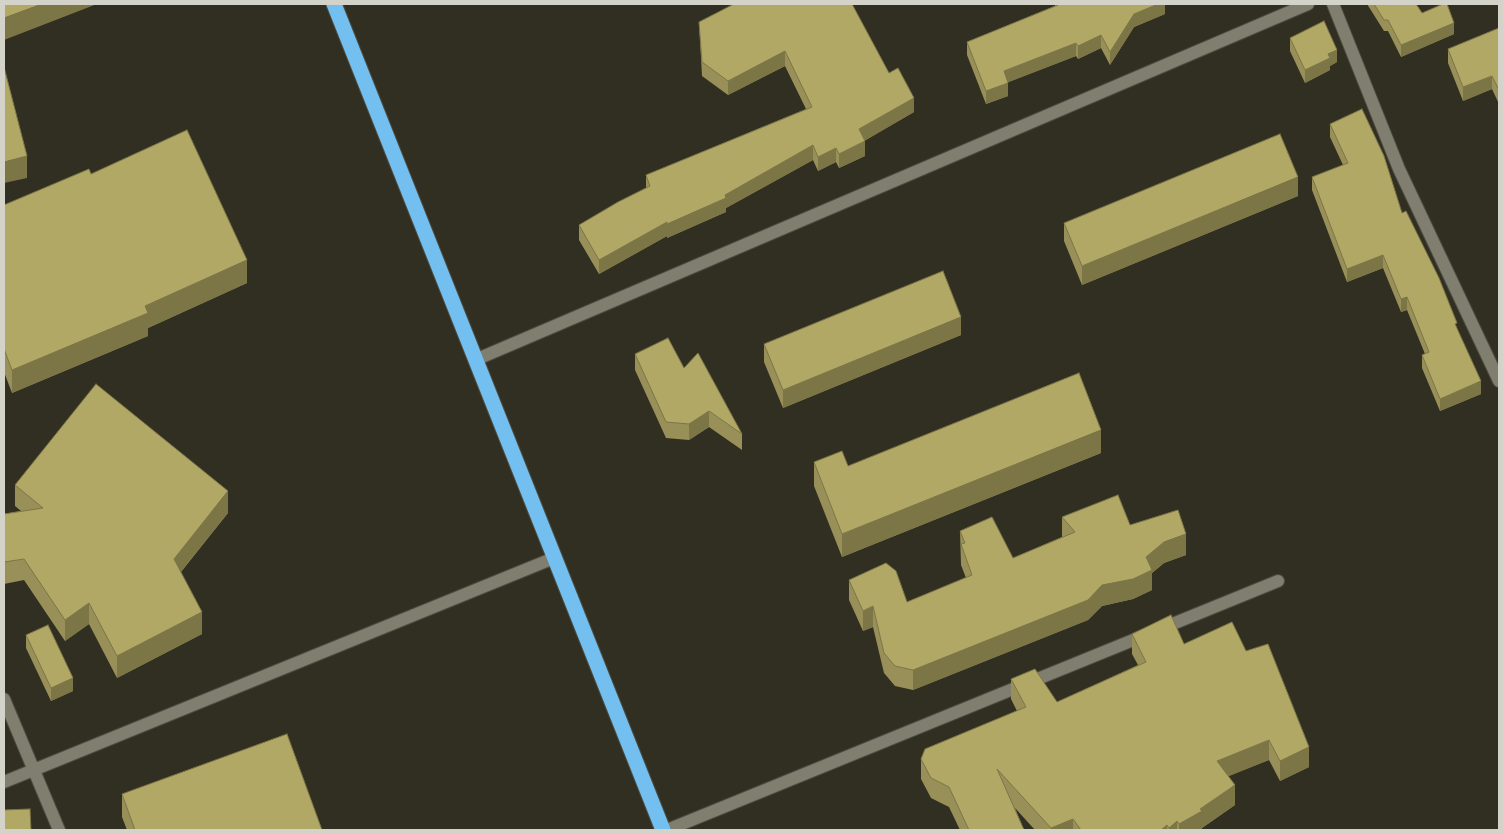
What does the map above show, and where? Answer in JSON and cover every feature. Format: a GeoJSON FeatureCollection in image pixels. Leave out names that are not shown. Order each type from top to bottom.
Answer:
{"type":"FeatureCollection","features":[{"type":"Feature","properties":{"kind":"highway"},"geometry":{"type":"LineString","coordinates":[[334,4],[662,830]]}},
{"type":"Feature","properties":{"kind":"street"},"geometry":{"type":"LineString","coordinates":[[475,360],[1308,4]]}},
{"type":"Feature","properties":{"kind":"street"},"geometry":{"type":"LineString","coordinates":[[1333,4],[1399,169],[1499,381]]}},
{"type":"Feature","properties":{"kind":"street"},"geometry":{"type":"LineString","coordinates":[[4,782],[554,558]]}},
{"type":"Feature","properties":{"kind":"street"},"geometry":{"type":"LineString","coordinates":[[667,830],[1278,580]]}},
{"type":"Feature","properties":{"kind":"street"},"geometry":{"type":"LineString","coordinates":[[4,699],[58,830]]}},
{"type":"Feature","properties":{"kind":"building"},"geometry":{"type":"Polygon","coordinates":[[[4,4],[42,4],[4,18],[4,4]]]}},
{"type":"Feature","properties":{"kind":"building"},"geometry":{"type":"Polygon","coordinates":[[[734,4],[852,4],[889,73],[898,68],[914,98],[859,129],[865,141],[839,154],[836,148],[818,157],[813,145],[725,195],[726,198],[667,224],[667,222],[599,260],[579,225],[650,186],[646,175],[812,107],[785,51],[728,81],[702,62],[699,22],[734,4]]]}},
{"type":"Feature","properties":{"kind":"building"},"geometry":{"type":"Polygon","coordinates":[[[1058,4],[1158,4],[1134,14],[1110,52],[1101,35],[1078,46],[1076,43],[1004,71],[1008,83],[986,91],[967,42],[1058,4]]]}},
{"type":"Feature","properties":{"kind":"building"},"geometry":{"type":"Polygon","coordinates":[[[1374,4],[1416,4],[1422,13],[1447,4],[1454,23],[1401,45],[1388,20],[1384,20],[1374,4]]]}},
{"type":"Feature","properties":{"kind":"building"},"geometry":{"type":"Polygon","coordinates":[[[1324,21],[1337,50],[1328,54],[1330,58],[1305,70],[1290,38],[1324,21]]]}},
{"type":"Feature","properties":{"kind":"building"},"geometry":{"type":"Polygon","coordinates":[[[1499,28],[1499,90],[1492,76],[1463,87],[1448,49],[1499,28]]]}},
{"type":"Feature","properties":{"kind":"building"},"geometry":{"type":"Polygon","coordinates":[[[4,67],[27,156],[4,162],[4,67]]]}},
{"type":"Feature","properties":{"kind":"building"},"geometry":{"type":"Polygon","coordinates":[[[1362,109],[1384,156],[1402,213],[1406,211],[1439,278],[1457,323],[1455,324],[1481,381],[1440,399],[1422,355],[1429,352],[1407,297],[1401,299],[1383,255],[1347,269],[1312,177],[1348,163],[1330,124],[1362,109]]]}},
{"type":"Feature","properties":{"kind":"building"},"geometry":{"type":"Polygon","coordinates":[[[187,130],[247,260],[145,306],[148,313],[12,370],[4,349],[4,205],[89,169],[91,174],[187,130]]]}},
{"type":"Feature","properties":{"kind":"building"},"geometry":{"type":"Polygon","coordinates":[[[1280,134],[1298,177],[1082,266],[1064,223],[1280,134]]]}},
{"type":"Feature","properties":{"kind":"building"},"geometry":{"type":"Polygon","coordinates":[[[943,271],[961,317],[783,390],[764,344],[943,271]]]}},
{"type":"Feature","properties":{"kind":"building"},"geometry":{"type":"Polygon","coordinates":[[[668,338],[684,368],[698,353],[742,434],[709,411],[689,424],[666,422],[635,354],[668,338]]]}},
{"type":"Feature","properties":{"kind":"building"},"geometry":{"type":"Polygon","coordinates":[[[1079,373],[1101,430],[842,534],[814,462],[842,451],[848,466],[1079,373]]]}},
{"type":"Feature","properties":{"kind":"building"},"geometry":{"type":"Polygon","coordinates":[[[96,384],[228,491],[174,559],[202,612],[117,656],[89,603],[65,620],[24,559],[4,562],[4,514],[43,508],[15,485],[96,384]]]}},
{"type":"Feature","properties":{"kind":"building"},"geometry":{"type":"Polygon","coordinates":[[[1118,495],[1130,525],[1178,510],[1186,534],[1164,542],[1146,557],[1152,570],[1133,579],[1102,585],[1088,600],[913,670],[895,666],[884,653],[873,606],[863,611],[849,580],[886,563],[896,571],[907,602],[972,575],[961,544],[965,543],[960,531],[992,517],[1013,558],[1075,532],[1062,517],[1118,495]]]}},
{"type":"Feature","properties":{"kind":"building"},"geometry":{"type":"Polygon","coordinates":[[[1171,615],[1184,644],[1232,622],[1246,651],[1268,644],[1309,747],[1280,761],[1269,740],[1217,761],[1235,785],[1200,809],[1202,811],[1179,824],[1177,821],[1169,828],[1167,825],[1161,830],[1081,830],[1073,819],[1051,828],[997,769],[1024,830],[969,830],[949,787],[931,778],[921,759],[925,749],[1026,707],[1011,679],[1035,669],[1057,702],[1146,662],[1132,634],[1171,615]]]}},
{"type":"Feature","properties":{"kind":"building"},"geometry":{"type":"Polygon","coordinates":[[[48,625],[73,678],[51,688],[26,635],[48,625]]]}},
{"type":"Feature","properties":{"kind":"building"},"geometry":{"type":"Polygon","coordinates":[[[287,734],[322,830],[135,830],[122,794],[287,734]]]}},
{"type":"Feature","properties":{"kind":"building"},"geometry":{"type":"Polygon","coordinates":[[[30,809],[31,830],[4,830],[4,810],[30,809]]]}}]}
